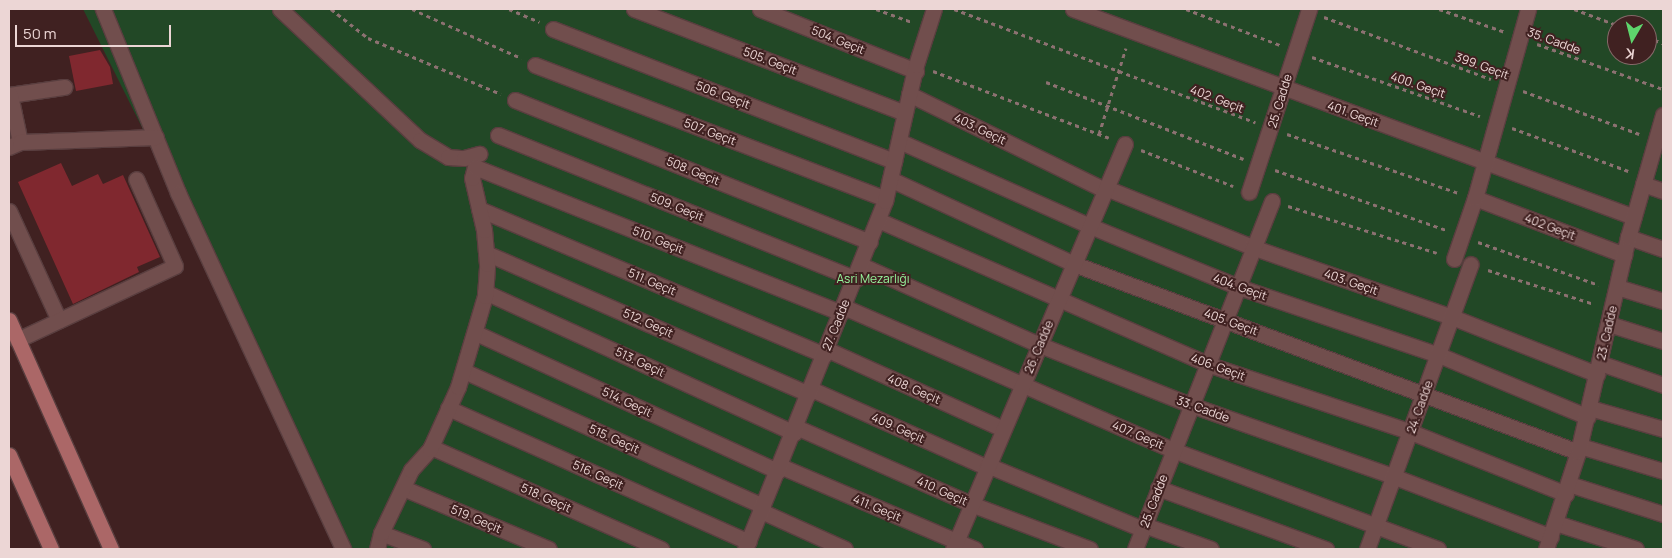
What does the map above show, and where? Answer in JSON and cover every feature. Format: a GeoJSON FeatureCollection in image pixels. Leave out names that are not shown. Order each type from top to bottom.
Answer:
{"type":"FeatureCollection","features":[{"type":"Feature","properties":{"kind":"main road"},"geometry":{"type":"LineString","coordinates":[[9,320],[111,549]]}},
{"type":"Feature","properties":{"kind":"main road"},"geometry":{"type":"LineString","coordinates":[[9,455],[51,549]]}},
{"type":"Feature","properties":{"kind":"main road"},"geometry":{"type":"LineString","coordinates":[[39,525],[41,549]]}},
{"type":"Feature","properties":{"kind":"street"},"geometry":{"type":"LineString","coordinates":[[103,9],[156,137],[343,549]]}},
{"type":"Feature","properties":{"kind":"street"},"geometry":{"type":"LineString","coordinates":[[280,9],[420,140],[448,157],[477,160],[472,178],[486,253],[486,292],[476,333],[464,371],[431,447],[411,470],[381,533],[377,549]]}},
{"type":"Feature","properties":{"kind":"street","name":"505. Geçit"},"geometry":{"type":"LineString","coordinates":[[634,9],[905,114]]}},
{"type":"Feature","properties":{"kind":"street","name":"504. Geçit"},"geometry":{"type":"LineString","coordinates":[[760,9],[916,71]]}},
{"type":"Feature","properties":{"kind":"street","name":"27. Cadde"},"geometry":{"type":"LineString","coordinates":[[747,546],[878,220],[890,179],[909,94],[934,9]]}},
{"type":"Feature","properties":{"kind":"street","name":"401. Geçit"},"geometry":{"type":"LineString","coordinates":[[1073,9],[1284,89],[1486,161],[1634,217]]}},
{"type":"Feature","properties":{"kind":"street"},"geometry":{"type":"LineString","coordinates":[[1454,259],[1486,161],[1528,9]]}},
{"type":"Feature","properties":{"kind":"street","name":"25. Cadde"},"geometry":{"type":"LineString","coordinates":[[1249,192],[1272,129],[1309,10]]}},
{"type":"Feature","properties":{"kind":"street","name":"506. Geçit"},"geometry":{"type":"LineString","coordinates":[[553,29],[894,161]]}},
{"type":"Feature","properties":{"kind":"street","name":"507. Geçit"},"geometry":{"type":"LineString","coordinates":[[535,65],[885,199]]}},
{"type":"Feature","properties":{"kind":"street"},"geometry":{"type":"LineString","coordinates":[[64,86],[10,95],[14,145],[156,137]]}},
{"type":"Feature","properties":{"kind":"street","name":"403. Geçit"},"geometry":{"type":"LineString","coordinates":[[909,94],[1106,189],[1252,247],[1599,368],[1663,385]]}},
{"type":"Feature","properties":{"kind":"street","name":"508. Geçit"},"geometry":{"type":"LineString","coordinates":[[515,100],[870,242]]}},
{"type":"Feature","properties":{"kind":"street","name":"23. Cadde"},"geometry":{"type":"LineString","coordinates":[[1551,537],[1568,489],[1589,412],[1628,237],[1644,181],[1658,145],[1663,115]]}},
{"type":"Feature","properties":{"kind":"street","name":"509. Geçit"},"geometry":{"type":"LineString","coordinates":[[498,135],[858,272]]}},
{"type":"Feature","properties":{"kind":"street","name":"404. Geçit"},"geometry":{"type":"LineString","coordinates":[[899,141],[1090,226],[1236,286],[1438,355],[1589,412],[1663,429]]}},
{"type":"Feature","properties":{"kind":"street","name":"26. Cadde"},"geometry":{"type":"LineString","coordinates":[[954,546],[986,466],[1040,345],[1125,144]]}},
{"type":"Feature","properties":{"kind":"street","name":"510. Geçit"},"geometry":{"type":"LineString","coordinates":[[477,160],[842,310]]}},
{"type":"Feature","properties":{"kind":"street"},"geometry":{"type":"LineString","coordinates":[[18,340],[175,266],[136,179]]}},
{"type":"Feature","properties":{"kind":"street","name":"405. Geçit"},"geometry":{"type":"LineString","coordinates":[[890,179],[1074,264],[1579,449],[1663,471]]}},
{"type":"Feature","properties":{"kind":"street"},"geometry":{"type":"LineString","coordinates":[[1644,181],[1663,191]]}},
{"type":"Feature","properties":{"kind":"street","name":"402 Geçit"},"geometry":{"type":"LineString","coordinates":[[1475,198],[1624,255]]}},
{"type":"Feature","properties":{"kind":"street","name":"25. Cadde"},"geometry":{"type":"LineString","coordinates":[[1134,549],[1236,286],[1272,201]]}},
{"type":"Feature","properties":{"kind":"street","name":"511. Geçit"},"geometry":{"type":"LineString","coordinates":[[479,209],[825,352]]}},
{"type":"Feature","properties":{"kind":"street"},"geometry":{"type":"LineString","coordinates":[[9,211],[59,320]]}},
{"type":"Feature","properties":{"kind":"street","name":"406. Geçit"},"geometry":{"type":"LineString","coordinates":[[878,220],[1058,301],[1207,364],[1411,432],[1568,489],[1663,514]]}},
{"type":"Feature","properties":{"kind":"street"},"geometry":{"type":"LineString","coordinates":[[1628,237],[1663,249]]}},
{"type":"Feature","properties":{"kind":"street","name":"512. Geçit"},"geometry":{"type":"LineString","coordinates":[[486,253],[810,392]]}},
{"type":"Feature","properties":{"kind":"street","name":"24. Cadde"},"geometry":{"type":"LineString","coordinates":[[1367,549],[1425,394],[1470,264]]}},
{"type":"Feature","properties":{"kind":"street","name":"33. Cadde"},"geometry":{"type":"LineString","coordinates":[[858,272],[1191,405],[1395,477],[1551,537],[1636,549]]}},
{"type":"Feature","properties":{"kind":"street"},"geometry":{"type":"LineString","coordinates":[[1617,289],[1663,301]]}},
{"type":"Feature","properties":{"kind":"street","name":"513. Geçit"},"geometry":{"type":"LineString","coordinates":[[486,292],[795,430]]}},
{"type":"Feature","properties":{"kind":"street","name":"407. Geçit"},"geometry":{"type":"LineString","coordinates":[[842,310],[1173,450],[1438,549]]}},
{"type":"Feature","properties":{"kind":"street"},"geometry":{"type":"LineString","coordinates":[[1609,324],[1663,341]]}},
{"type":"Feature","properties":{"kind":"street","name":"514. Geçit"},"geometry":{"type":"LineString","coordinates":[[476,333],[779,468]]}},
{"type":"Feature","properties":{"kind":"street","name":"408. Geçit"},"geometry":{"type":"LineString","coordinates":[[825,352],[1003,429]]}},
{"type":"Feature","properties":{"kind":"street","name":"515. Geçit"},"geometry":{"type":"LineString","coordinates":[[464,371],[846,549]]}},
{"type":"Feature","properties":{"kind":"street","name":"409. Geçit"},"geometry":{"type":"LineString","coordinates":[[810,392],[986,466],[1143,527],[1211,549]]}},
{"type":"Feature","properties":{"kind":"street","name":"516. Geçit"},"geometry":{"type":"LineString","coordinates":[[448,408],[747,546]]}},
{"type":"Feature","properties":{"kind":"street","name":"410. Geçit"},"geometry":{"type":"LineString","coordinates":[[795,430],[971,504],[1090,549]]}},
{"type":"Feature","properties":{"kind":"street","name":"518. Geçit"},"geometry":{"type":"LineString","coordinates":[[431,447],[662,549]]}},
{"type":"Feature","properties":{"kind":"street","name":"411. Geçit"},"geometry":{"type":"LineString","coordinates":[[779,468],[954,546],[975,549]]}},
{"type":"Feature","properties":{"kind":"street","name":"519. Geçit"},"geometry":{"type":"LineString","coordinates":[[403,488],[549,549]]}},
{"type":"Feature","properties":{"kind":"street"},"geometry":{"type":"LineString","coordinates":[[1158,488],[1326,549]]}},
{"type":"Feature","properties":{"kind":"street"},"geometry":{"type":"LineString","coordinates":[[381,533],[423,549]]}},
{"type":"Feature","properties":{"kind":"path"},"geometry":{"type":"LineString","coordinates":[[331,9],[368,38],[515,100]]}},
{"type":"Feature","properties":{"kind":"path"},"geometry":{"type":"LineString","coordinates":[[412,9],[535,65]]}},
{"type":"Feature","properties":{"kind":"path"},"geometry":{"type":"LineString","coordinates":[[509,9],[553,29]]}},
{"type":"Feature","properties":{"kind":"path"},"geometry":{"type":"LineString","coordinates":[[876,9],[928,29]]}},
{"type":"Feature","properties":{"kind":"path","name":"402. Geçit"},"geometry":{"type":"LineString","coordinates":[[954,9],[1272,129],[1475,198]]}},
{"type":"Feature","properties":{"kind":"path","name":"400. Geçit"},"geometry":{"type":"LineString","coordinates":[[1186,9],[1296,51],[1497,122],[1644,181]]}},
{"type":"Feature","properties":{"kind":"path","name":"35. Cadde"},"geometry":{"type":"LineString","coordinates":[[1439,9],[1663,89]]}},
{"type":"Feature","properties":{"kind":"path"},"geometry":{"type":"LineString","coordinates":[[1574,9],[1607,21]]}},
{"type":"Feature","properties":{"kind":"path","name":"399. Geçit"},"geometry":{"type":"LineString","coordinates":[[1309,10],[1658,145]]}},
{"type":"Feature","properties":{"kind":"path"},"geometry":{"type":"LineString","coordinates":[[1099,134],[1131,31]]}},
{"type":"Feature","properties":{"kind":"path"},"geometry":{"type":"LineString","coordinates":[[1046,82],[1260,165],[1617,289]]}},
{"type":"Feature","properties":{"kind":"green space","name":"Asri Mezarlığı"},"geometry":{"type":"Polygon","coordinates":[[[83,9],[1663,9],[1663,549],[352,549],[83,9]]]}},
{"type":"Feature","properties":{"kind":"building"},"geometry":{"type":"Polygon","coordinates":[[[100,50],[110,67],[113,84],[76,91],[69,56],[100,50]]]}},
{"type":"Feature","properties":{"kind":"building"},"geometry":{"type":"Polygon","coordinates":[[[61,163],[72,186],[98,174],[103,184],[123,175],[160,257],[137,267],[139,272],[73,304],[18,182],[61,163]]]}}]}
